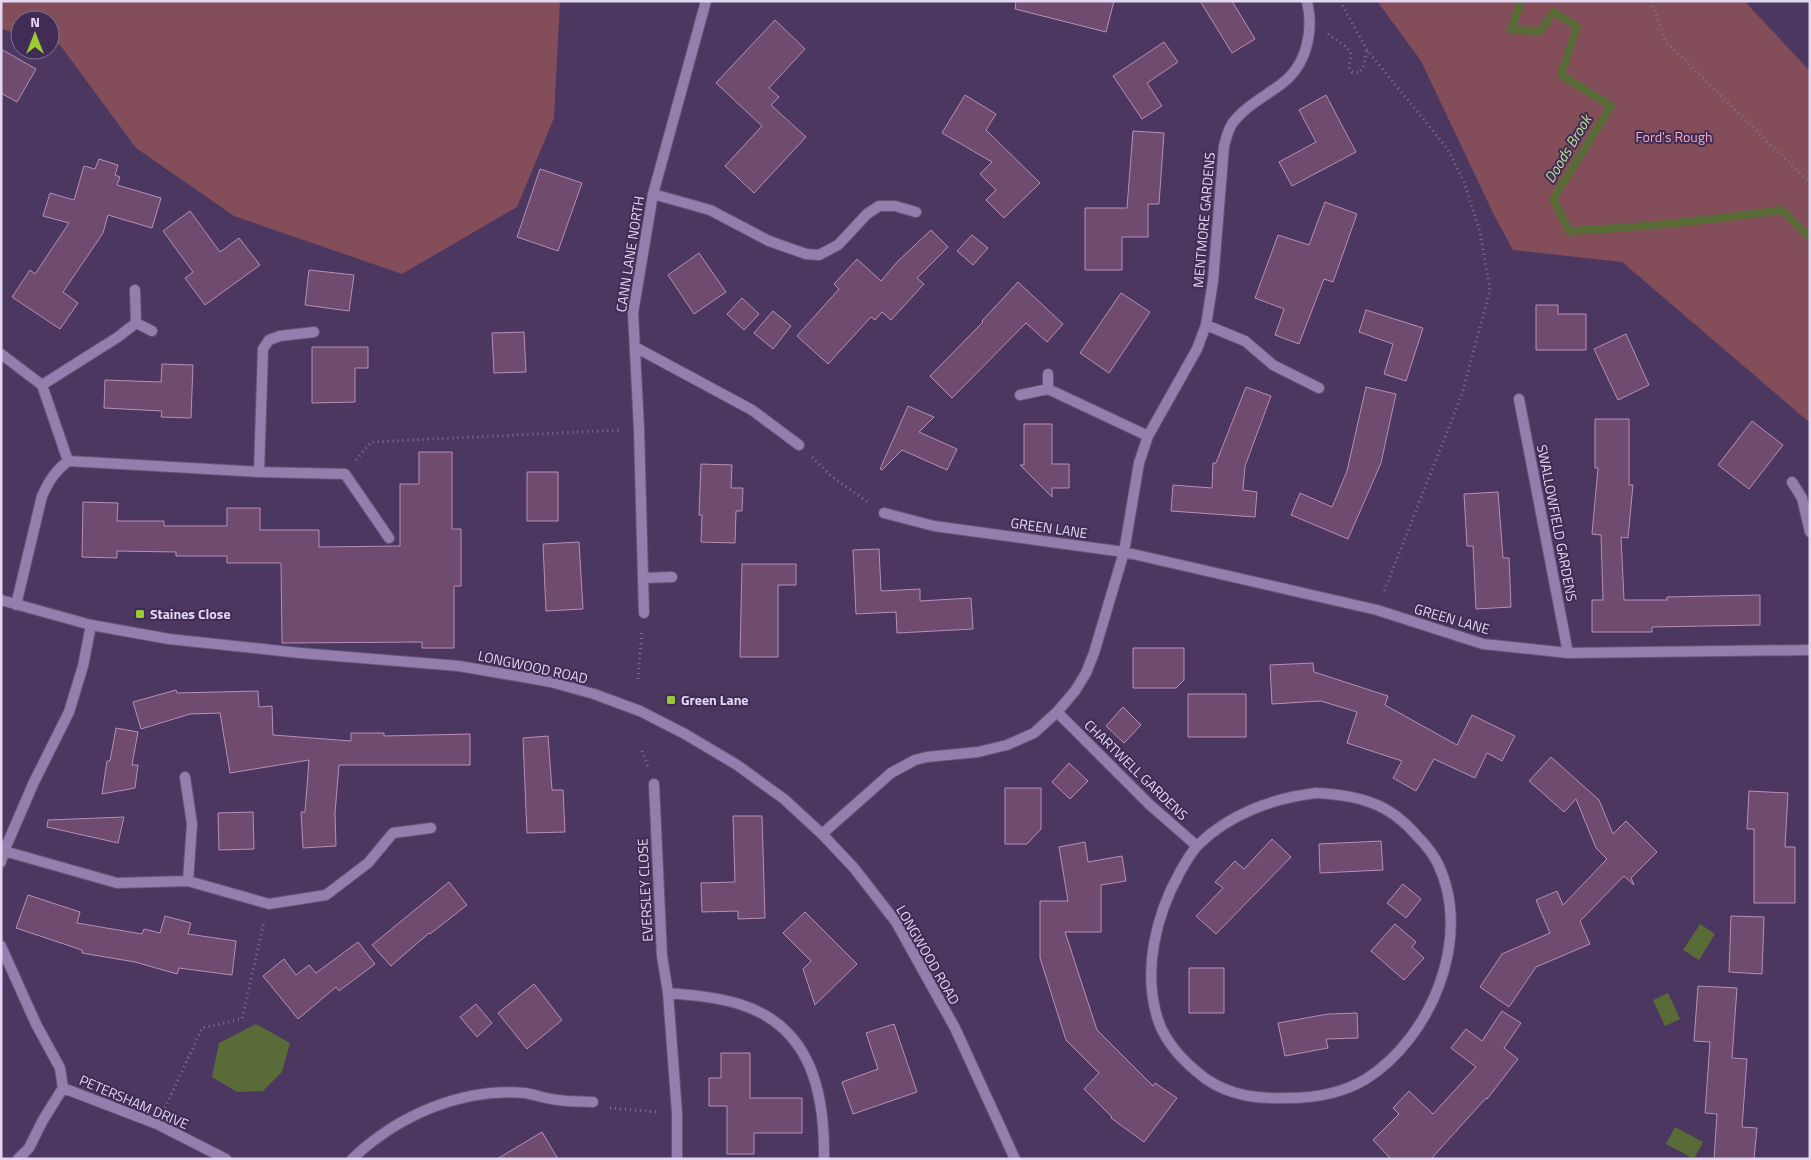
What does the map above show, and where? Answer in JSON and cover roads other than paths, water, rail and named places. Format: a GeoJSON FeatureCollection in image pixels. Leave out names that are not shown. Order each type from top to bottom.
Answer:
{"type":"FeatureCollection","features":[{"type":"Feature","properties":{"kind":"street","name":"CANN LANE NORTH"},"geometry":{"type":"LineString","coordinates":[[644,613],[639,430],[633,313],[653,194],[706,1]]}},
{"type":"Feature","properties":{"kind":"street","name":"MENTMORE GARDENS"},"geometry":{"type":"LineString","coordinates":[[1124,552],[1139,463],[1148,436],[1197,349],[1206,325],[1213,281],[1224,146],[1231,125],[1247,108],[1283,84],[1296,69],[1305,53],[1311,26],[1307,1]]}},
{"type":"Feature","properties":{"kind":"street"},"geometry":{"type":"LineString","coordinates":[[653,194],[710,210],[769,241],[806,254],[819,255],[838,245],[868,214],[879,206],[895,206],[916,212]]}},
{"type":"Feature","properties":{"kind":"street"},"geometry":{"type":"LineString","coordinates":[[135,290],[136,323]]}},
{"type":"Feature","properties":{"kind":"street"},"geometry":{"type":"LineString","coordinates":[[136,323],[152,331]]}},
{"type":"Feature","properties":{"kind":"street"},"geometry":{"type":"LineString","coordinates":[[42,385],[136,323]]}},
{"type":"Feature","properties":{"kind":"street"},"geometry":{"type":"LineString","coordinates":[[1206,325],[1245,340],[1273,365],[1319,388]]}},
{"type":"Feature","properties":{"kind":"street"},"geometry":{"type":"LineString","coordinates":[[258,472],[263,349],[269,340],[280,336],[314,332]]}},
{"type":"Feature","properties":{"kind":"street"},"geometry":{"type":"LineString","coordinates":[[635,347],[752,410],[799,445]]}},
{"type":"Feature","properties":{"kind":"street"},"geometry":{"type":"LineString","coordinates":[[1,354],[42,385],[68,461]]}},
{"type":"Feature","properties":{"kind":"street"},"geometry":{"type":"LineString","coordinates":[[1048,374],[1048,389]]}},
{"type":"Feature","properties":{"kind":"street"},"geometry":{"type":"LineString","coordinates":[[1020,396],[1048,389],[1148,436]]}},
{"type":"Feature","properties":{"kind":"street","name":"SWALLOWFIELD GARDENS"},"geometry":{"type":"LineString","coordinates":[[1519,399],[1568,653]]}},
{"type":"Feature","properties":{"kind":"street"},"geometry":{"type":"LineString","coordinates":[[16,605],[42,496],[56,470],[68,461],[258,472],[345,474],[389,538]]}},
{"type":"Feature","properties":{"kind":"street"},"geometry":{"type":"LineString","coordinates":[[1792,482],[1802,498],[1810,532]]}},
{"type":"Feature","properties":{"kind":"street","name":"GREEN LANE"},"geometry":{"type":"LineString","coordinates":[[884,514],[934,526],[1124,552],[1377,610],[1483,644],[1568,653],[1810,650]]}},
{"type":"Feature","properties":{"kind":"street"},"geometry":{"type":"LineString","coordinates":[[822,834],[891,773],[902,766],[927,756],[978,752],[1007,745],[1034,733],[1057,712],[1075,691],[1094,653],[1124,552]]}},
{"type":"Feature","properties":{"kind":"street"},"geometry":{"type":"LineString","coordinates":[[643,578],[672,577]]}},
{"type":"Feature","properties":{"kind":"street","name":"LONGWOOD ROAD"},"geometry":{"type":"LineString","coordinates":[[1,600],[91,625],[169,640],[459,666],[551,682],[594,694],[640,711],[685,734],[745,770],[784,799],[822,834],[854,868],[896,922],[955,1028],[1015,1159]]}},
{"type":"Feature","properties":{"kind":"street"},"geometry":{"type":"LineString","coordinates":[[91,625],[83,666],[69,712],[34,782],[3,856],[117,883],[188,881],[269,904],[326,895],[368,863],[393,833],[431,828]]}},
{"type":"Feature","properties":{"kind":"street","name":"CHARTWELL GARDENS"},"geometry":{"type":"LineString","coordinates":[[1057,712],[1150,805],[1197,846]]}},
{"type":"Feature","properties":{"kind":"street"},"geometry":{"type":"LineString","coordinates":[[185,777],[192,824],[188,881]]}},
{"type":"Feature","properties":{"kind":"street","name":"EVERSLEY CLOSE"},"geometry":{"type":"LineString","coordinates":[[654,784],[662,956],[668,993],[677,1113],[677,1159]]}},
{"type":"Feature","properties":{"kind":"street"},"geometry":{"type":"LineString","coordinates":[[1316,793],[1355,798],[1374,804],[1391,813],[1413,831],[1438,864],[1446,884],[1449,902],[1449,939],[1444,969],[1426,1013],[1400,1050],[1384,1067],[1364,1080],[1337,1091],[1312,1097],[1269,1099],[1247,1097],[1229,1092],[1197,1072],[1181,1057],[1158,1022],[1154,1003],[1152,965],[1163,907],[1172,887],[1197,846],[1219,828],[1253,809],[1274,801],[1316,793]]}},
{"type":"Feature","properties":{"kind":"street","name":"PETERSHAM DRIVE"},"geometry":{"type":"LineString","coordinates":[[1,946],[36,1024],[60,1068],[63,1088],[157,1124],[226,1159]]}},
{"type":"Feature","properties":{"kind":"street"},"geometry":{"type":"LineString","coordinates":[[668,993],[698,995],[740,1004],[766,1015],[788,1032],[805,1054],[815,1080],[822,1106],[824,1159]]}},
{"type":"Feature","properties":{"kind":"street"},"geometry":{"type":"LineString","coordinates":[[18,1159],[29,1148],[43,1120],[63,1088]]}},
{"type":"Feature","properties":{"kind":"street"},"geometry":{"type":"LineString","coordinates":[[352,1159],[370,1142],[408,1119],[445,1102],[488,1093],[524,1094],[558,1100],[593,1102]]}},
{"type":"Feature","properties":{"kind":"waterway","name":"Doods Brook"},"geometry":{"type":"LineString","coordinates":[[1521,1],[1511,30],[1540,31],[1554,12],[1577,27],[1561,75],[1611,106],[1553,199],[1569,231],[1675,223],[1782,210],[1810,238]]}},
{"type":"Feature","properties":{"kind":"place","name":"Staines Close"},"geometry":{"type":"Point","coordinates":[140,614]}},
{"type":"Feature","properties":{"kind":"place","name":"Green Lane"},"geometry":{"type":"Point","coordinates":[671,700]}},
{"type":"Feature","properties":{"kind":"park label","name":"Ford's Rough"},"geometry":{"type":"Point","coordinates":[1674,137]}}]}
